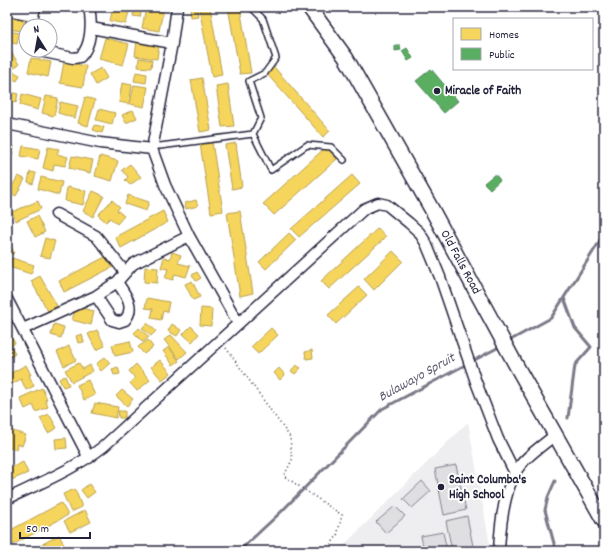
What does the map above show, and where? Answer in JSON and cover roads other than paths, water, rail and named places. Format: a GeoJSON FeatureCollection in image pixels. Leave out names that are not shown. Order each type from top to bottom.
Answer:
{"type":"FeatureCollection","features":[{"type":"Feature","properties":{"kind":"street"},"geometry":{"type":"LineString","coordinates":[[58,55],[73,58],[80,57],[85,50],[91,28],[89,7]]}},
{"type":"Feature","properties":{"kind":"street"},"geometry":{"type":"LineString","coordinates":[[177,7],[172,43],[152,147],[165,185],[189,236],[238,323]]}},
{"type":"Feature","properties":{"kind":"street","name":"Old Falls Road"},"geometry":{"type":"LineString","coordinates":[[309,7],[346,58],[431,208],[555,435],[602,514]]}},
{"type":"Feature","properties":{"kind":"street"},"geometry":{"type":"LineString","coordinates":[[7,10],[34,11]]}},
{"type":"Feature","properties":{"kind":"street"},"geometry":{"type":"LineString","coordinates":[[91,28],[172,43]]}},
{"type":"Feature","properties":{"kind":"street"},"geometry":{"type":"LineString","coordinates":[[7,124],[100,143],[152,147]]}},
{"type":"Feature","properties":{"kind":"street"},"geometry":{"type":"LineString","coordinates":[[8,498],[72,468],[89,458],[364,209],[371,205],[382,203],[387,205],[419,232],[426,243],[440,277],[476,382],[498,439],[515,473]]}},
{"type":"Feature","properties":{"kind":"street"},"geometry":{"type":"LineString","coordinates":[[56,214],[96,236],[125,272]]}},
{"type":"Feature","properties":{"kind":"street"},"geometry":{"type":"LineString","coordinates":[[23,328],[96,296],[117,282],[133,264],[189,236]]}},
{"type":"Feature","properties":{"kind":"street"},"geometry":{"type":"LineString","coordinates":[[96,296],[112,320],[119,322],[125,320],[130,311],[129,301],[117,282]]}},
{"type":"Feature","properties":{"kind":"street"},"geometry":{"type":"LineString","coordinates":[[7,299],[89,458]]}},
{"type":"Feature","properties":{"kind":"street"},"geometry":{"type":"LineString","coordinates":[[499,551],[502,515],[515,473],[523,463],[555,435]]}},
{"type":"Feature","properties":{"kind":"lane"},"geometry":{"type":"LineString","coordinates":[[251,7],[263,19],[276,58],[265,73],[249,81],[261,118],[253,134]]}},
{"type":"Feature","properties":{"kind":"lane"},"geometry":{"type":"LineString","coordinates":[[152,147],[253,134]]}},
{"type":"Feature","properties":{"kind":"lane"},"geometry":{"type":"LineString","coordinates":[[253,134],[271,170],[307,145],[331,147],[344,160]]}},
{"type":"Feature","properties":{"kind":"waterway","name":"Bulawayo Spruit"},"geometry":{"type":"LineString","coordinates":[[507,342],[551,318],[604,232]]}},
{"type":"Feature","properties":{"kind":"waterway"},"geometry":{"type":"LineString","coordinates":[[564,298],[575,328],[591,347],[575,365],[568,418]]}},
{"type":"Feature","properties":{"kind":"waterway","name":"Bulawayo Spruit"},"geometry":{"type":"LineString","coordinates":[[239,551],[281,512],[382,409],[501,346]]}},
{"type":"Feature","properties":{"kind":"waterway"},"geometry":{"type":"LineString","coordinates":[[555,481],[548,497],[545,510],[556,551]]}},
{"type":"Feature","properties":{"kind":"place","name":"Miracle of Faith"},"geometry":{"type":"Point","coordinates":[437,91]}},
{"type":"Feature","properties":{"kind":"place","name":"Saint Columba's High School"},"geometry":{"type":"Point","coordinates":[441,487]}}]}
